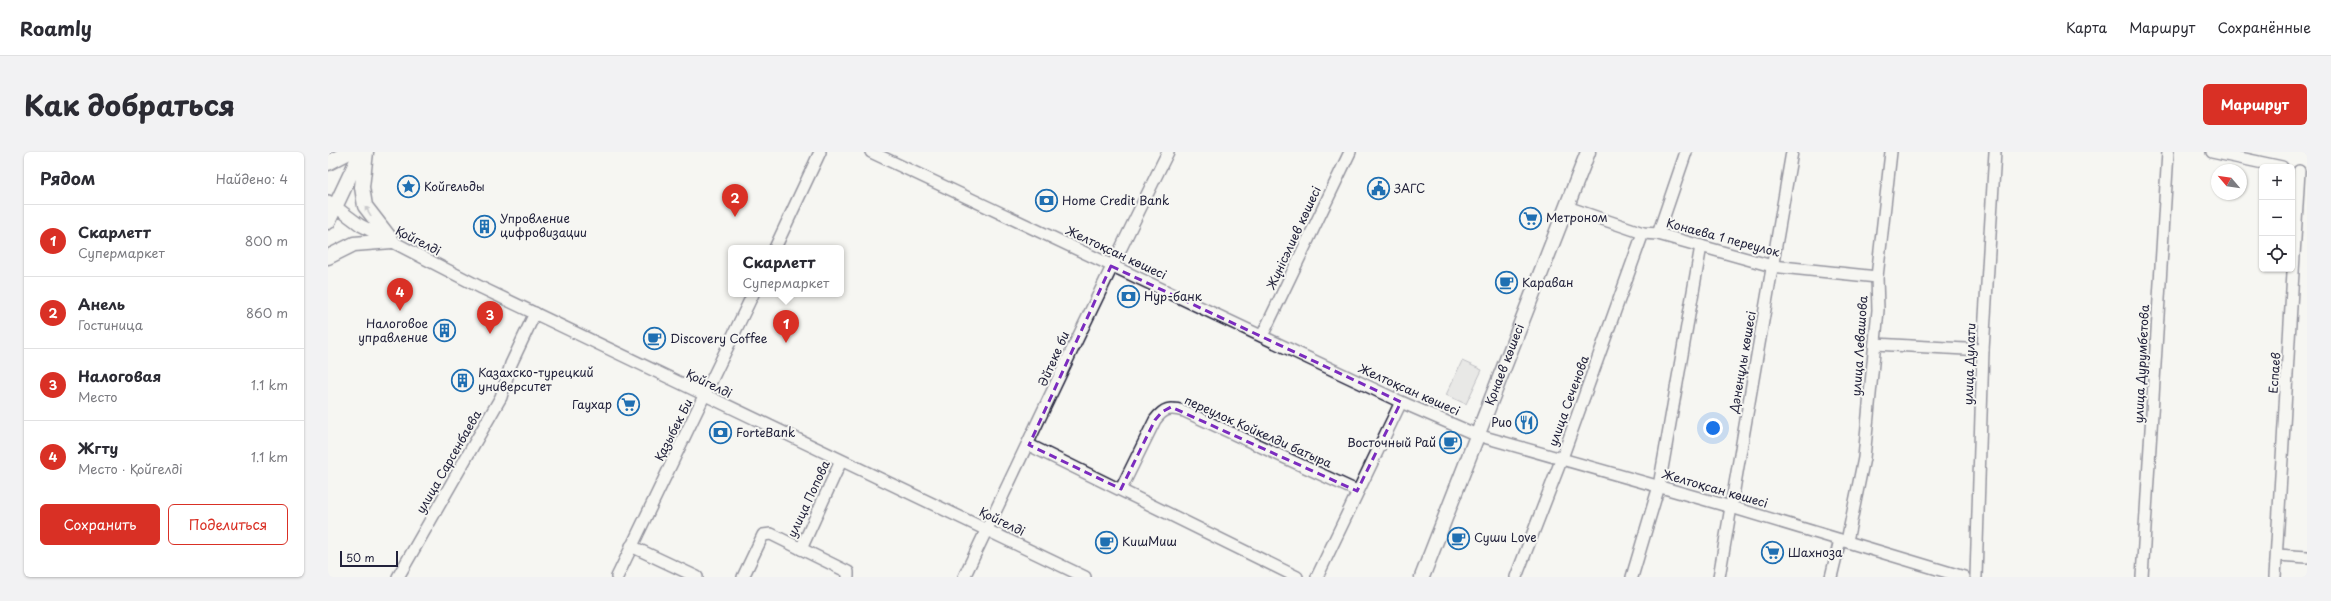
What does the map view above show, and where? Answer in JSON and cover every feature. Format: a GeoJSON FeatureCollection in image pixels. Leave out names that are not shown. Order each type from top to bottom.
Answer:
{"type":"FeatureCollection","features":[{"type":"Feature","properties":{"kind":"main road"},"geometry":{"type":"LineString","coordinates":[[328,163],[349,152]]}},
{"type":"Feature","properties":{"kind":"main road"},"geometry":{"type":"LineString","coordinates":[[328,222],[331,204],[361,152]]}},
{"type":"Feature","properties":{"kind":"main road"},"geometry":{"type":"LineString","coordinates":[[366,152],[362,187],[365,206],[392,241]]}},
{"type":"Feature","properties":{"kind":"main road","name":"Қонаев көшесі"},"geometry":{"type":"LineString","coordinates":[[1422,577],[1588,152]]}},
{"type":"Feature","properties":{"kind":"main road"},"geometry":{"type":"LineString","coordinates":[[328,257],[354,244],[392,241]]}},
{"type":"Feature","properties":{"kind":"street"},"geometry":{"type":"LineString","coordinates":[[776,245],[820,152]]}},
{"type":"Feature","properties":{"kind":"street","name":"Желтоқсан көшесі"},"geometry":{"type":"LineString","coordinates":[[871,152],[1401,402],[1477,435],[1659,486],[1964,577]]}},
{"type":"Feature","properties":{"kind":"street","name":"Әйтеке би"},"geometry":{"type":"LineString","coordinates":[[964,577],[1029,445],[1112,266],[1168,152]]}},
{"type":"Feature","properties":{"kind":"street","name":"Жүнісәлиев көшесі"},"geometry":{"type":"LineString","coordinates":[[1262,336],[1350,152]]}},
{"type":"Feature","properties":{"kind":"street"},"geometry":{"type":"LineString","coordinates":[[1658,234],[1686,152]]}},
{"type":"Feature","properties":{"kind":"street","name":"Дәненұлы көшесі"},"geometry":{"type":"LineString","coordinates":[[1718,577],[1792,152]]}},
{"type":"Feature","properties":{"kind":"street","name":"улица Левашова"},"geometry":{"type":"LineString","coordinates":[[1831,577],[1843,540],[1864,458],[1878,310],[1877,276],[1891,152]]}},
{"type":"Feature","properties":{"kind":"street","name":"улица Дулати"},"geometry":{"type":"LineString","coordinates":[[1976,577],[1983,350],[1995,152]]}},
{"type":"Feature","properties":{"kind":"street","name":"улица Дурумбетова"},"geometry":{"type":"LineString","coordinates":[[2142,577],[2168,152]]}},
{"type":"Feature","properties":{"kind":"street"},"geometry":{"type":"LineString","coordinates":[[2212,152],[2268,164]]}},
{"type":"Feature","properties":{"kind":"street","name":"Еспаев"},"geometry":{"type":"LineString","coordinates":[[2275,577],[2299,171]]}},
{"type":"Feature","properties":{"kind":"street","name":"Қойгелді"},"geometry":{"type":"LineString","coordinates":[[331,204],[360,226],[535,313],[705,397],[987,529],[1085,577]]}},
{"type":"Feature","properties":{"kind":"street","name":"Конаева 1 переулок"},"geometry":{"type":"LineString","coordinates":[[1567,207],[1643,233],[1658,234],[1772,266],[1877,276]]}},
{"type":"Feature","properties":{"kind":"street","name":"улица Сеченова"},"geometry":{"type":"LineString","coordinates":[[1516,577],[1562,458],[1643,233]]}},
{"type":"Feature","properties":{"kind":"street"},"geometry":{"type":"LineString","coordinates":[[1632,577],[1659,486],[1701,246]]}},
{"type":"Feature","properties":{"kind":"street","name":"Қазыбек Би"},"geometry":{"type":"LineString","coordinates":[[617,577],[705,397],[752,297]]}},
{"type":"Feature","properties":{"kind":"street","name":"улица Сарсенбаева"},"geometry":{"type":"LineString","coordinates":[[398,577],[501,396],[511,364],[535,313]]}},
{"type":"Feature","properties":{"kind":"street"},"geometry":{"type":"LineString","coordinates":[[1875,344],[1983,350]]}},
{"type":"Feature","properties":{"kind":"street"},"geometry":{"type":"LineString","coordinates":[[1317,577],[1401,402]]}},
{"type":"Feature","properties":{"kind":"street","name":"переулок Койкелди батыра"},"geometry":{"type":"LineString","coordinates":[[1121,489],[1155,420],[1162,412],[1171,408],[1184,411],[1357,491]]}},
{"type":"Feature","properties":{"kind":"street"},"geometry":{"type":"LineString","coordinates":[[1029,445],[1297,577]]}},
{"type":"Feature","properties":{"kind":"street","name":"улица Попова"},"geometry":{"type":"LineString","coordinates":[[801,549],[841,461]]}},
{"type":"Feature","properties":{"kind":"street","name":"улица Попова"},"geometry":{"type":"LineString","coordinates":[[743,577],[763,536],[771,534],[848,572],[848,577]]}},
{"type":"Feature","properties":{"kind":"street"},"geometry":{"type":"LineString","coordinates":[[631,546],[697,577]]}},
{"type":"Feature","properties":{"kind":"street"},"geometry":{"type":"LineString","coordinates":[[2277,555],[2307,557]]}},
{"type":"Feature","properties":{"kind":"highlighted area"},"geometry":{"type":"Polygon","coordinates":[[[1111,266],[1401,402],[1357,491],[1171,407],[1162,412],[1155,420],[1121,489],[1029,445],[1111,266]]]}},
{"type":"Feature","properties":{"kind":"shaded area"},"geometry":{"type":"Polygon","coordinates":[[[1462,361],[1482,370],[1466,404],[1446,395],[1462,361]]]}},
{"type":"Feature","properties":{"kind":"place","name":"Койгельды"},"geometry":{"type":"Point","coordinates":[408,187]}},
{"type":"Feature","properties":{"kind":"place","name":"ЗАГС"},"geometry":{"type":"Point","coordinates":[1378,189]}},
{"type":"Feature","properties":{"kind":"place","name":"Home Credit Bank"},"geometry":{"type":"Point","coordinates":[1047,201]}},
{"type":"Feature","properties":{"kind":"place","name":"Анель"},"geometry":{"type":"Point","coordinates":[735,217]}},
{"type":"Feature","properties":{"kind":"place","name":"Метроном"},"geometry":{"type":"Point","coordinates":[1531,218]}},
{"type":"Feature","properties":{"kind":"place","name":"Упровление цифровизации"},"geometry":{"type":"Point","coordinates":[485,226]}},
{"type":"Feature","properties":{"kind":"place","name":"Караван"},"geometry":{"type":"Point","coordinates":[1506,283]}},
{"type":"Feature","properties":{"kind":"place","name":"Нур-банк"},"geometry":{"type":"Point","coordinates":[1129,297]}},
{"type":"Feature","properties":{"kind":"place","name":"Жгту"},"geometry":{"type":"Point","coordinates":[400,311]}},
{"type":"Feature","properties":{"kind":"place","name":"Налоговое управление"},"geometry":{"type":"Point","coordinates":[444,331]}},
{"type":"Feature","properties":{"kind":"place","name":"Налоговая"},"geometry":{"type":"Point","coordinates":[490,334]}},
{"type":"Feature","properties":{"kind":"place","name":"Discovery Coffee"},"geometry":{"type":"Point","coordinates":[654,339]}},
{"type":"Feature","properties":{"kind":"place","name":"Скарлетт"},"geometry":{"type":"Point","coordinates":[786,343]}},
{"type":"Feature","properties":{"kind":"place","name":"Казахско-турецкий университет"},"geometry":{"type":"Point","coordinates":[463,380]}},
{"type":"Feature","properties":{"kind":"place","name":"Гаухар"},"geometry":{"type":"Point","coordinates":[628,405]}},
{"type":"Feature","properties":{"kind":"place","name":"Рио"},"geometry":{"type":"Point","coordinates":[1527,423]}},
{"type":"Feature","properties":{"kind":"place","name":"ForteBank"},"geometry":{"type":"Point","coordinates":[720,433]}},
{"type":"Feature","properties":{"kind":"place","name":"Восточный Рай"},"geometry":{"type":"Point","coordinates":[1451,443]}},
{"type":"Feature","properties":{"kind":"place","name":"Суши Love"},"geometry":{"type":"Point","coordinates":[1458,538]}},
{"type":"Feature","properties":{"kind":"place","name":"КишМиш"},"geometry":{"type":"Point","coordinates":[1106,542]}},
{"type":"Feature","properties":{"kind":"place","name":"Шахноза"},"geometry":{"type":"Point","coordinates":[1773,553]}}]}
